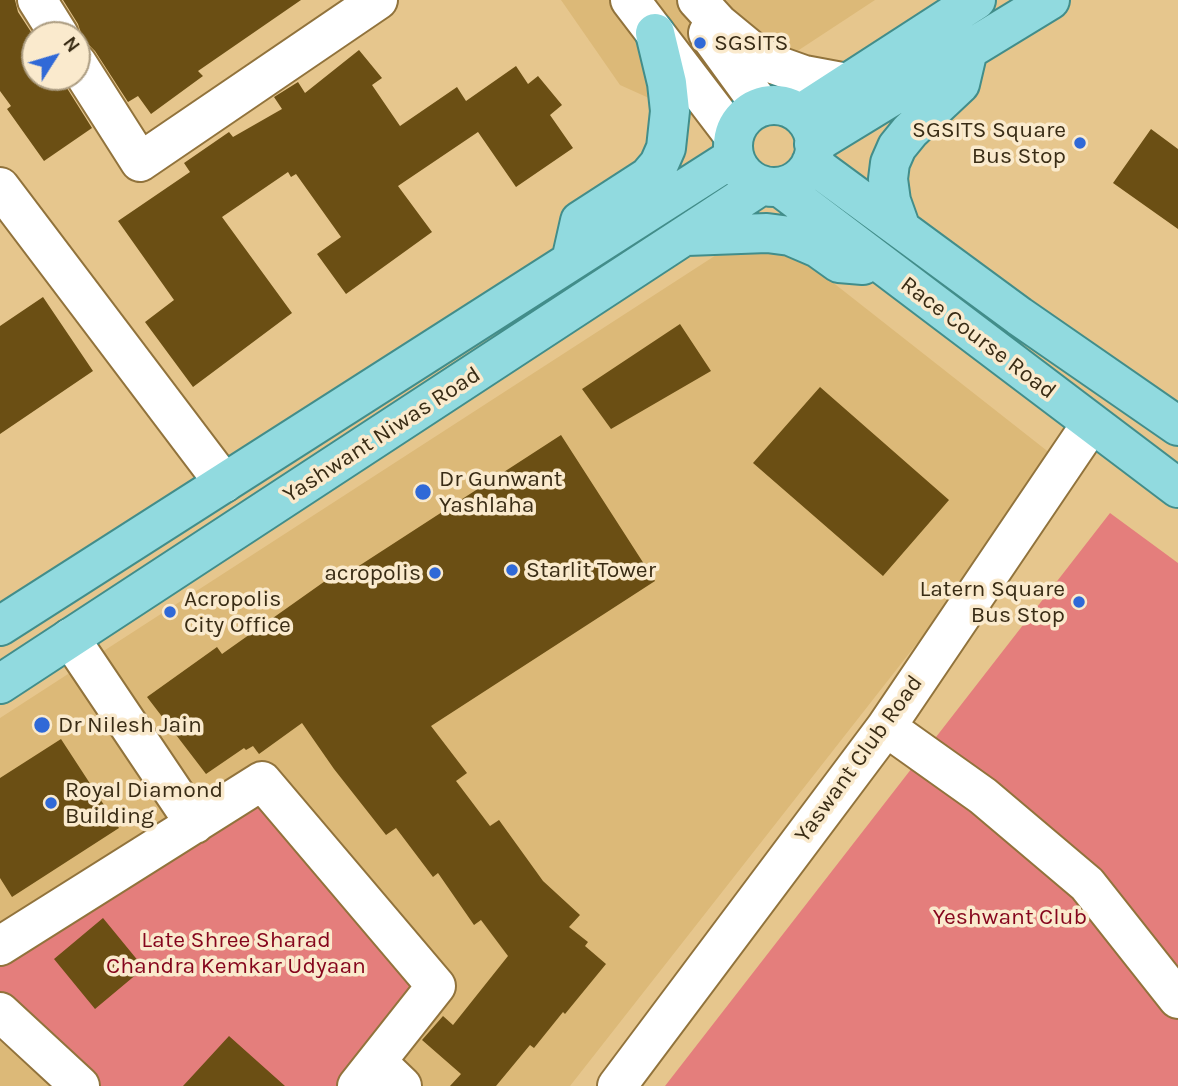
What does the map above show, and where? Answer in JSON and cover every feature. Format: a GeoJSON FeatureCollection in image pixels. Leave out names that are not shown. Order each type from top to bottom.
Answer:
{"type":"FeatureCollection","features":[{"type":"Feature","properties":{"kind":"main road"},"geometry":{"type":"LineString","coordinates":[[808,140],[788,107],[774,104],[749,112],[739,122],[734,146],[743,173],[753,182],[771,186],[793,183],[804,174],[808,140],[847,83],[976,0]]}},
{"type":"Feature","properties":{"kind":"main road"},"geometry":{"type":"LineString","coordinates":[[808,140],[968,50],[1050,0]]}},
{"type":"Feature","properties":{"kind":"main road"},"geometry":{"type":"LineString","coordinates":[[571,261],[580,221],[648,177],[659,164],[666,148],[670,110],[667,83],[655,33]]}},
{"type":"Feature","properties":{"kind":"main road"},"geometry":{"type":"LineString","coordinates":[[901,229],[891,201],[888,179],[890,163],[897,147],[910,131],[960,84],[968,50]]}},
{"type":"Feature","properties":{"kind":"main road","name":"Race Course Road"},"geometry":{"type":"LineString","coordinates":[[808,140],[901,229],[1019,316],[1178,426]]}},
{"type":"Feature","properties":{"kind":"main road","name":"Yashwant Niwas Road"},"geometry":{"type":"LineString","coordinates":[[0,626],[571,261],[734,146]]}},
{"type":"Feature","properties":{"kind":"main road","name":"Yashwant Niwas Road"},"geometry":{"type":"LineString","coordinates":[[0,684],[687,236],[771,186]]}},
{"type":"Feature","properties":{"kind":"main road","name":"Race Course Road"},"geometry":{"type":"LineString","coordinates":[[771,186],[886,267],[1178,488]]}},
{"type":"Feature","properties":{"kind":"main road"},"geometry":{"type":"LineString","coordinates":[[687,236],[767,233],[790,236],[818,248],[839,262],[886,267]]}},
{"type":"Feature","properties":{"kind":"street"},"geometry":{"type":"LineString","coordinates":[[37,0],[50,21]]}},
{"type":"Feature","properties":{"kind":"street"},"geometry":{"type":"LineString","coordinates":[[91,85],[140,162],[378,0]]}},
{"type":"Feature","properties":{"kind":"street"},"geometry":{"type":"LineString","coordinates":[[630,0],[734,146]]}},
{"type":"Feature","properties":{"kind":"street"},"geometry":{"type":"LineString","coordinates":[[684,0],[761,106]]}},
{"type":"Feature","properties":{"kind":"street"},"geometry":{"type":"LineString","coordinates":[[697,0],[719,24],[753,52],[773,64],[804,75],[847,83]]}},
{"type":"Feature","properties":{"kind":"street"},"geometry":{"type":"LineString","coordinates":[[0,187],[224,483]]}},
{"type":"Feature","properties":{"kind":"street","name":"Yaswant Club Road"},"geometry":{"type":"LineString","coordinates":[[617,1086],[886,727],[1091,424]]}},
{"type":"Feature","properties":{"kind":"street"},"geometry":{"type":"LineString","coordinates":[[70,638],[195,824]]}},
{"type":"Feature","properties":{"kind":"street"},"geometry":{"type":"LineString","coordinates":[[886,727],[982,796],[1087,884],[1178,999]]}},
{"type":"Feature","properties":{"kind":"street"},"geometry":{"type":"LineString","coordinates":[[0,946],[262,781],[436,986],[379,1078]]}},
{"type":"Feature","properties":{"kind":"street"},"geometry":{"type":"LineString","coordinates":[[0,1012],[80,1086]]}},
{"type":"Feature","properties":{"kind":"shaded area","name":"SGSITS"},"geometry":{"type":"Polygon","coordinates":[[[561,0],[875,0],[738,90],[680,112],[620,85],[561,0]]]}},
{"type":"Feature","properties":{"kind":"shaded area"},"geometry":{"type":"Polygon","coordinates":[[[761,226],[1060,461],[570,1086],[0,1086],[0,718],[761,226]]]}},
{"type":"Feature","properties":{"kind":"green space","name":"Yeshwant Club"},"geometry":{"type":"Polygon","coordinates":[[[1110,513],[1178,563],[1178,1086],[665,1086],[1110,513]]]}},
{"type":"Feature","properties":{"kind":"green space","name":"Late Shree Sharad Chandra Kemkar Udyaan"},"geometry":{"type":"Polygon","coordinates":[[[262,781],[436,986],[354,1086],[80,1086],[0,1012],[0,946],[262,781]]]}},
{"type":"Feature","properties":{"kind":"building"},"geometry":{"type":"Polygon","coordinates":[[[0,0],[15,0],[24,21],[21,21],[21,91],[69,91],[92,128],[44,161],[7,109],[11,106],[0,91],[0,0]]]}},
{"type":"Feature","properties":{"kind":"building"},"geometry":{"type":"Polygon","coordinates":[[[63,0],[301,0],[198,71],[203,76],[151,114],[138,96],[128,102],[91,47],[91,21],[76,21],[63,0]]]}},
{"type":"Feature","properties":{"kind":"building"},"geometry":{"type":"Polygon","coordinates":[[[359,50],[382,78],[372,85],[400,126],[457,87],[466,101],[516,66],[528,84],[538,76],[562,105],[550,115],[573,148],[516,187],[478,132],[398,186],[432,232],[346,294],[317,254],[341,237],[296,174],[291,177],[288,172],[222,217],[292,313],[193,387],[145,322],[174,300],[118,221],[190,172],[184,163],[229,132],[233,137],[282,109],[274,97],[298,82],[305,93],[359,50]]]}},
{"type":"Feature","properties":{"kind":"building"},"geometry":{"type":"Polygon","coordinates":[[[1151,129],[1178,149],[1178,229],[1113,183],[1151,129]]]}},
{"type":"Feature","properties":{"kind":"building"},"geometry":{"type":"Polygon","coordinates":[[[43,297],[93,371],[0,434],[0,326],[43,297]]]}},
{"type":"Feature","properties":{"kind":"building"},"geometry":{"type":"Polygon","coordinates":[[[680,324],[711,371],[611,429],[582,389],[680,324]]]}},
{"type":"Feature","properties":{"kind":"building"},"geometry":{"type":"Polygon","coordinates":[[[820,387],[949,500],[883,576],[753,463],[820,387]]]}},
{"type":"Feature","properties":{"kind":"building"},"geometry":{"type":"Polygon","coordinates":[[[561,435],[655,581],[431,726],[467,773],[456,781],[490,826],[499,820],[543,881],[580,915],[569,927],[588,942],[585,946],[606,964],[565,1014],[563,1012],[534,1048],[530,1045],[496,1086],[450,1086],[461,1074],[422,1040],[443,1016],[453,1025],[508,956],[481,920],[474,925],[438,873],[433,877],[396,828],[386,835],[302,723],[259,754],[253,746],[246,750],[244,748],[206,774],[147,697],[217,647],[222,654],[328,579],[331,584],[561,435]]]}},
{"type":"Feature","properties":{"kind":"building","name":"Royal Diamond Building"},"geometry":{"type":"Polygon","coordinates":[[[61,739],[119,828],[12,897],[0,878],[0,778],[61,739]]]}},
{"type":"Feature","properties":{"kind":"building"},"geometry":{"type":"Polygon","coordinates":[[[103,918],[144,968],[95,1009],[54,959],[103,918]]]}},
{"type":"Feature","properties":{"kind":"building"},"geometry":{"type":"Polygon","coordinates":[[[229,1036],[285,1086],[183,1086],[229,1036]]]}},
{"type":"Feature","properties":{"kind":"place","name":"SGSITS"},"geometry":{"type":"Point","coordinates":[700,43]}},
{"type":"Feature","properties":{"kind":"place","name":"SGSITS Square Bus Stop"},"geometry":{"type":"Point","coordinates":[1080,143]}},
{"type":"Feature","properties":{"kind":"place","name":"Dr Gunwant Yashlaha"},"geometry":{"type":"Point","coordinates":[423,492]}},
{"type":"Feature","properties":{"kind":"place","name":"Starlit Tower"},"geometry":{"type":"Point","coordinates":[512,570]}},
{"type":"Feature","properties":{"kind":"place","name":"acropolis"},"geometry":{"type":"Point","coordinates":[435,573]}},
{"type":"Feature","properties":{"kind":"place","name":"Latern Square Bus Stop"},"geometry":{"type":"Point","coordinates":[1079,602]}},
{"type":"Feature","properties":{"kind":"place","name":"Acropolis City Office"},"geometry":{"type":"Point","coordinates":[170,612]}},
{"type":"Feature","properties":{"kind":"place","name":"Dr Nilesh Jain"},"geometry":{"type":"Point","coordinates":[42,725]}},
{"type":"Feature","properties":{"kind":"place","name":"Royal Diamond Building"},"geometry":{"type":"Point","coordinates":[51,803]}}]}
